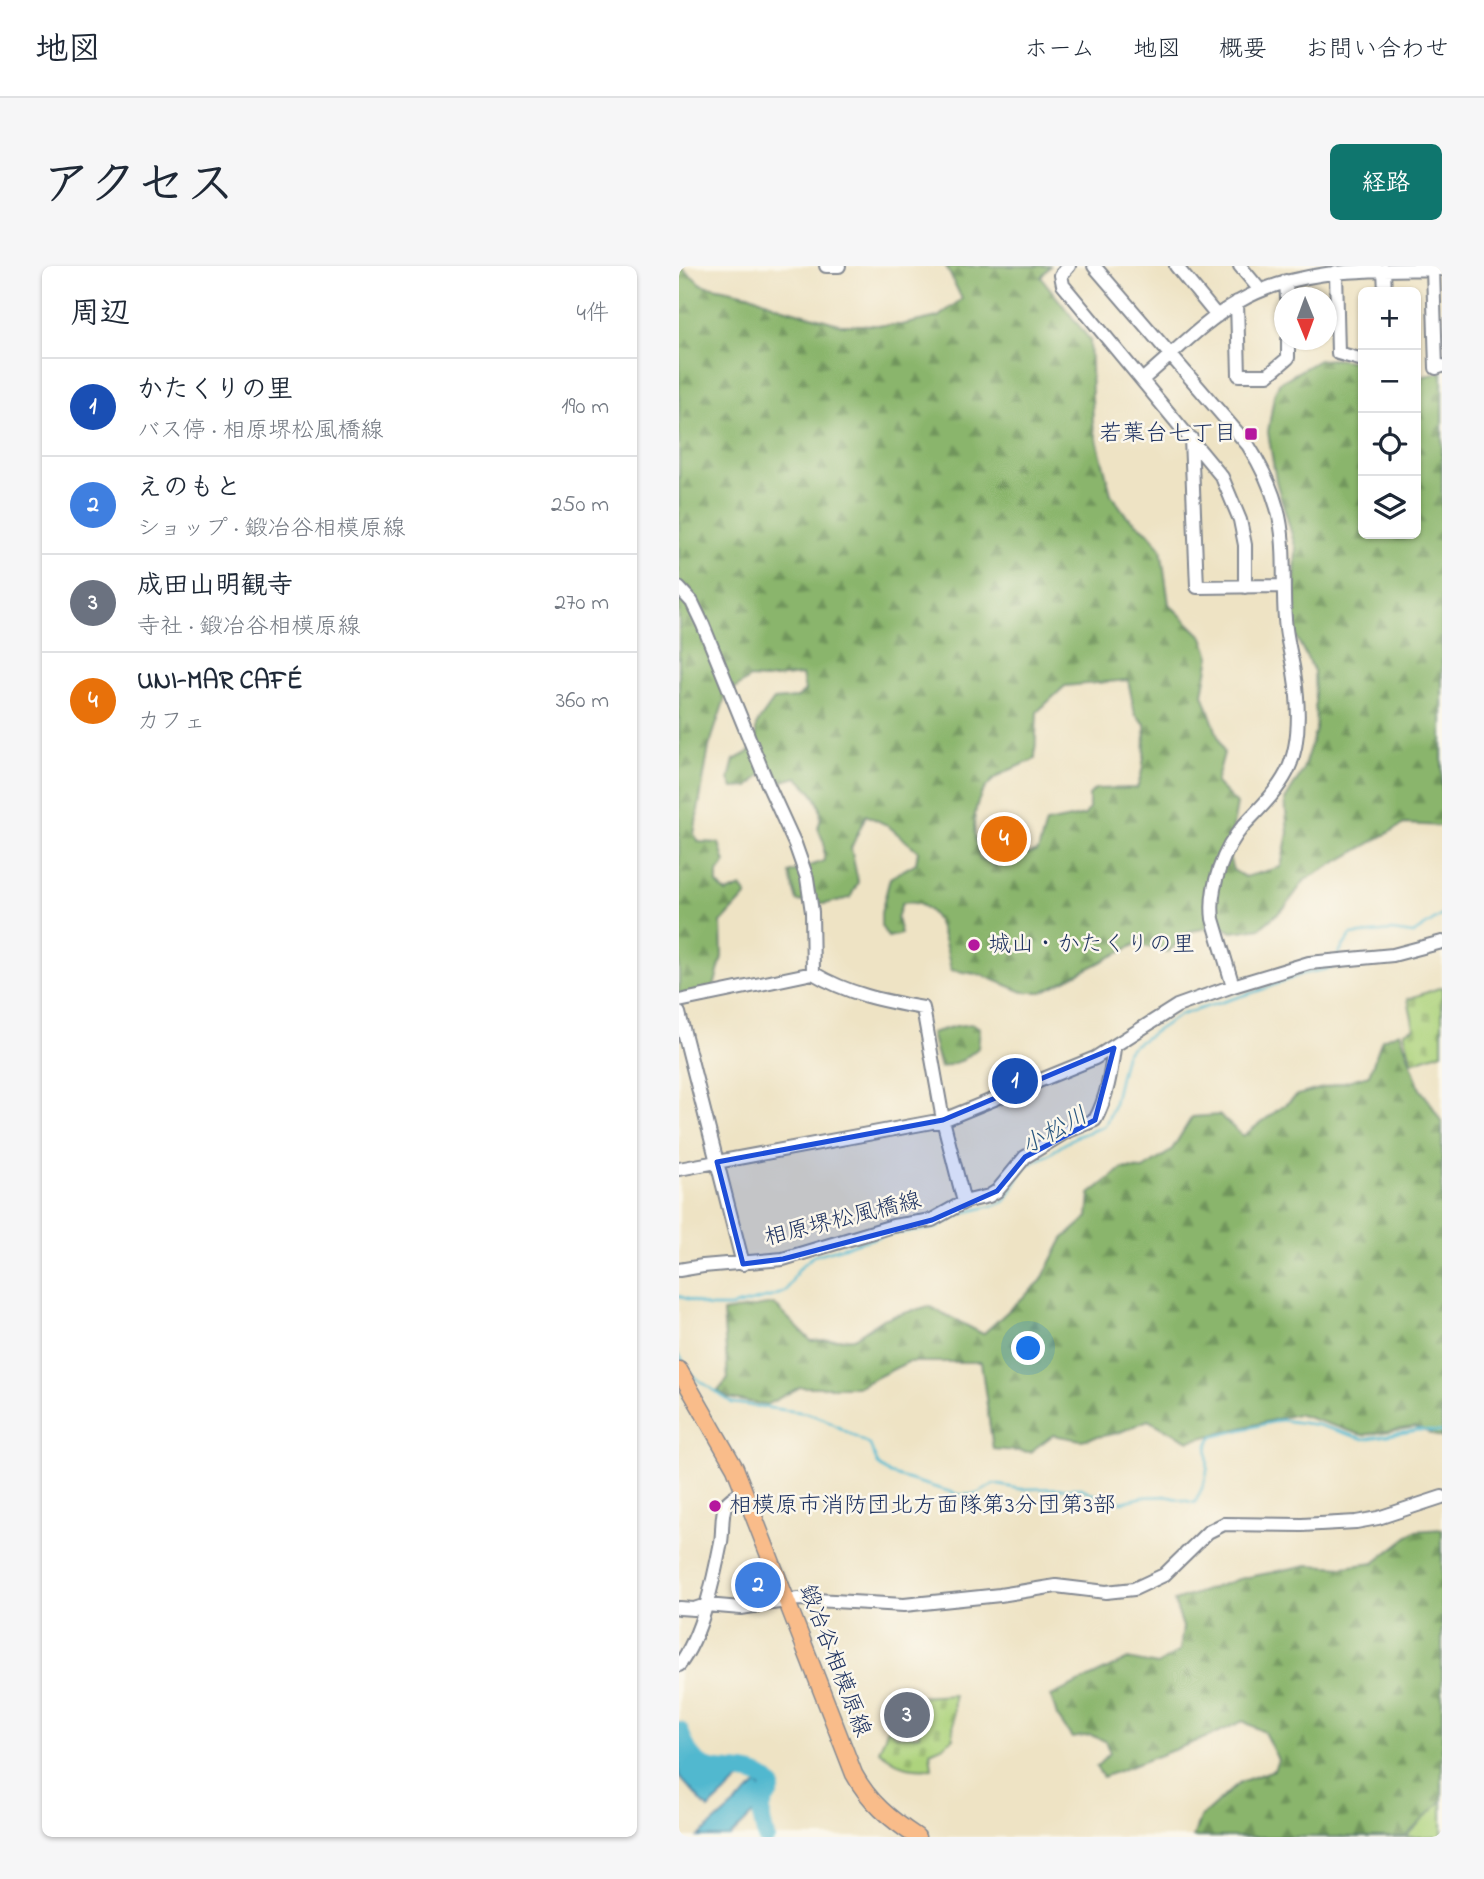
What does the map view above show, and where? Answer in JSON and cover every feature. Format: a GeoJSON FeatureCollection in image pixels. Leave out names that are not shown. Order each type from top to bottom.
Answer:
{"type":"FeatureCollection","features":[{"type":"Feature","properties":{"kind":"main road","name":"鍛冶谷相模原線"},"geometry":{"type":"LineString","coordinates":[[679,1370],[725,1450],[744,1491],[858,1782],[871,1801],[917,1837]]}},
{"type":"Feature","properties":{"kind":"street"},"geometry":{"type":"LineString","coordinates":[[826,266],[839,266]]}},
{"type":"Feature","properties":{"kind":"street"},"geometry":{"type":"LineString","coordinates":[[1069,266],[1061,275],[1063,285],[1222,477],[1240,520],[1245,544],[1245,586]]}},
{"type":"Feature","properties":{"kind":"street"},"geometry":{"type":"LineString","coordinates":[[1094,266],[1248,445],[1257,459],[1277,508],[1282,533],[1285,623],[1294,673],[1297,734],[1288,770],[1268,800],[1231,843],[1215,887],[1213,919],[1233,986]]}},
{"type":"Feature","properties":{"kind":"street"},"geometry":{"type":"LineString","coordinates":[[1176,266],[1217,316]]}},
{"type":"Feature","properties":{"kind":"street"},"geometry":{"type":"LineString","coordinates":[[1240,266],[1260,290]]}},
{"type":"Feature","properties":{"kind":"street"},"geometry":{"type":"LineString","coordinates":[[1142,380],[1237,302],[1308,270],[1336,272],[1357,268],[1438,269],[1436,368],[1442,366]]}},
{"type":"Feature","properties":{"kind":"street"},"geometry":{"type":"LineString","coordinates":[[1384,270],[1385,287]]}},
{"type":"Feature","properties":{"kind":"street"},"geometry":{"type":"LineString","coordinates":[[1336,272],[1338,353],[1358,359]]}},
{"type":"Feature","properties":{"kind":"street"},"geometry":{"type":"LineString","coordinates":[[1286,281],[1286,287]]}},
{"type":"Feature","properties":{"kind":"street"},"geometry":{"type":"LineString","coordinates":[[1237,302],[1239,375],[1268,375],[1288,358],[1288,350]]}},
{"type":"Feature","properties":{"kind":"street"},"geometry":{"type":"LineString","coordinates":[[1191,438],[1197,587],[1283,586]]}},
{"type":"Feature","properties":{"kind":"street"},"geometry":{"type":"LineString","coordinates":[[679,588],[692,602],[703,625],[768,787],[796,844],[807,878],[812,912],[813,973]]}},
{"type":"Feature","properties":{"kind":"street"},"geometry":{"type":"LineString","coordinates":[[679,1170],[943,1119],[1095,1058],[1177,1006],[1233,986],[1296,966],[1345,958],[1393,955],[1442,942]]}},
{"type":"Feature","properties":{"kind":"street"},"geometry":{"type":"LineString","coordinates":[[679,1001],[813,973],[836,986],[865,997],[923,1008],[943,1119],[964,1202]]}},
{"type":"Feature","properties":{"kind":"street"},"geometry":{"type":"LineString","coordinates":[[679,1013],[743,1264]]}},
{"type":"Feature","properties":{"kind":"street","name":"相原堺松風橋線"},"geometry":{"type":"LineString","coordinates":[[679,1270],[783,1259],[893,1226],[932,1220],[964,1202],[989,1196],[997,1191],[1025,1157],[1066,1132],[1095,1120],[1104,1101],[1114,1048]]}},
{"type":"Feature","properties":{"kind":"street"},"geometry":{"type":"LineString","coordinates":[[679,1665],[689,1650],[706,1605],[716,1569],[725,1507],[731,1499],[744,1491]]}},
{"type":"Feature","properties":{"kind":"street"},"geometry":{"type":"LineString","coordinates":[[679,1608],[694,1609],[706,1605],[741,1608],[786,1600],[904,1605],[1056,1586],[1106,1592],[1134,1590],[1164,1575],[1208,1532],[1224,1524],[1302,1525],[1356,1522],[1378,1518],[1442,1497]]}},
{"type":"Feature","properties":{"kind":"highlighted area"},"geometry":{"type":"Polygon","coordinates":[[[1114,1048],[1095,1120],[1025,1157],[997,1191],[932,1220],[783,1259],[743,1264],[717,1162],[943,1120],[1114,1048]]]}},
{"type":"Feature","properties":{"kind":"green space"},"geometry":{"type":"Polygon","coordinates":[[[679,266],[703,285],[748,294],[780,307],[842,325],[901,325],[938,317],[962,299],[946,266],[1050,266],[1041,277],[1090,340],[1093,424],[1111,494],[1126,515],[1148,532],[1161,548],[1169,604],[1203,637],[1210,656],[1203,694],[1224,753],[1216,783],[1237,804],[1228,854],[1233,870],[1245,877],[1281,867],[1288,833],[1285,800],[1302,772],[1316,729],[1314,671],[1293,631],[1296,549],[1276,481],[1268,432],[1279,383],[1319,360],[1338,359],[1358,363],[1358,539],[1421,539],[1421,377],[1442,372],[1442,826],[1404,824],[1305,880],[1285,907],[1260,928],[1232,932],[1221,926],[1191,931],[1168,952],[1136,944],[1042,992],[1023,992],[982,975],[951,970],[939,924],[925,907],[915,903],[902,903],[897,918],[901,934],[888,937],[881,926],[881,913],[890,878],[916,863],[918,851],[887,825],[866,815],[851,848],[858,882],[850,898],[825,904],[797,901],[789,873],[824,861],[824,843],[818,828],[821,813],[817,800],[797,777],[780,782],[773,769],[759,776],[749,787],[733,788],[729,779],[734,760],[756,748],[756,725],[774,700],[797,698],[805,691],[802,675],[750,678],[726,695],[709,747],[694,834],[699,842],[719,843],[725,863],[717,874],[717,884],[726,893],[741,887],[747,895],[721,923],[722,957],[714,987],[679,995],[679,266]],[[1128,680],[1065,686],[1037,712],[1035,759],[1000,775],[983,791],[978,801],[974,823],[980,858],[993,865],[1012,865],[1015,858],[1038,851],[1046,823],[1085,815],[1089,809],[1089,795],[1095,789],[1137,788],[1145,749],[1145,724],[1135,714],[1128,680]]]}},
{"type":"Feature","properties":{"kind":"green space"},"geometry":{"type":"Polygon","coordinates":[[[1442,987],[1442,1052],[1412,1062],[1404,1032],[1414,1028],[1408,999],[1442,987]]]}},
{"type":"Feature","properties":{"kind":"green space"},"geometry":{"type":"Polygon","coordinates":[[[973,1024],[980,1028],[978,1048],[963,1060],[940,1068],[931,1033],[973,1024]]]}},
{"type":"Feature","properties":{"kind":"green space"},"geometry":{"type":"Polygon","coordinates":[[[1400,1032],[1420,1089],[1442,1123],[1442,1438],[1415,1427],[1363,1435],[1297,1414],[1189,1441],[1148,1420],[1118,1433],[1081,1440],[1053,1435],[1030,1452],[993,1449],[981,1362],[908,1362],[857,1387],[800,1387],[766,1405],[728,1398],[718,1391],[728,1379],[723,1312],[774,1304],[811,1341],[854,1338],[883,1319],[929,1306],[983,1334],[1041,1281],[1063,1239],[1088,1217],[1090,1194],[1123,1168],[1143,1169],[1171,1151],[1192,1117],[1219,1115],[1243,1136],[1298,1095],[1369,1075],[1382,1039],[1400,1032]]]}},
{"type":"Feature","properties":{"kind":"green space"},"geometry":{"type":"Polygon","coordinates":[[[1442,1529],[1442,1816],[1419,1837],[1193,1837],[1200,1818],[1240,1782],[1274,1770],[1278,1760],[1264,1732],[1243,1721],[1103,1777],[1096,1767],[1110,1753],[1105,1741],[1091,1735],[1072,1738],[1057,1716],[1051,1696],[1128,1659],[1157,1665],[1180,1651],[1183,1627],[1174,1601],[1239,1579],[1308,1565],[1344,1567],[1374,1563],[1415,1531],[1442,1529]]]}},
{"type":"Feature","properties":{"kind":"green space"},"geometry":{"type":"Polygon","coordinates":[[[954,1695],[953,1738],[930,1752],[932,1768],[904,1766],[879,1751],[888,1728],[898,1736],[919,1735],[917,1697],[954,1695]]]}},
{"type":"Feature","properties":{"kind":"green space"},"geometry":{"type":"Polygon","coordinates":[[[1442,1801],[1442,1837],[1405,1837],[1442,1801]]]}},
{"type":"Feature","properties":{"kind":"water"},"geometry":{"type":"Polygon","coordinates":[[[679,1747],[695,1769],[710,1774],[737,1777],[740,1780],[708,1809],[679,1776],[679,1747]]]}},
{"type":"Feature","properties":{"kind":"water"},"geometry":{"type":"Polygon","coordinates":[[[758,1784],[762,1791],[758,1797],[756,1811],[730,1837],[698,1837],[758,1784]]]}},
{"type":"Feature","properties":{"kind":"waterway","name":"小松川"},"geometry":{"type":"LineString","coordinates":[[1338,954],[1351,935],[1392,931],[1413,934],[1442,915]]}},
{"type":"Feature","properties":{"kind":"waterway","name":"小松川"},"geometry":{"type":"LineString","coordinates":[[679,1296],[709,1307],[730,1307],[774,1296],[786,1291],[798,1270],[813,1256],[885,1235],[937,1228],[966,1212],[1005,1201],[1025,1167],[1075,1137],[1105,1126],[1113,1107],[1125,1055],[1130,1048],[1180,1015],[1261,990],[1302,974],[1332,968],[1334,964]]}},
{"type":"Feature","properties":{"kind":"waterway"},"geometry":{"type":"LineString","coordinates":[[679,1355],[693,1376],[732,1403],[807,1413],[824,1419],[870,1445],[878,1465],[890,1474],[961,1495],[977,1494],[994,1484],[1020,1489],[1081,1488],[1108,1501],[1123,1502],[1142,1497],[1166,1496],[1195,1503],[1205,1480],[1207,1449],[1212,1437],[1281,1420],[1318,1425],[1364,1439],[1419,1430],[1442,1432]]}},
{"type":"Feature","properties":{"kind":"waterway"},"geometry":{"type":"LineString","coordinates":[[679,1730],[690,1754],[703,1766],[754,1774],[772,1786],[762,1811],[766,1837]]}},
{"type":"Feature","properties":{"kind":"place","name":"若葉台七丁目"},"geometry":{"type":"Point","coordinates":[1251,434]}},
{"type":"Feature","properties":{"kind":"place","name":"UNI-MAR CAFÉ"},"geometry":{"type":"Point","coordinates":[1004,839]}},
{"type":"Feature","properties":{"kind":"place","name":"城山・かたくりの里"},"geometry":{"type":"Point","coordinates":[974,945]}},
{"type":"Feature","properties":{"kind":"place","name":"かたくりの里"},"geometry":{"type":"Point","coordinates":[1015,1081]}},
{"type":"Feature","properties":{"kind":"place","name":"相模原市消防団北方面隊第3分団第3部"},"geometry":{"type":"Point","coordinates":[715,1506]}},
{"type":"Feature","properties":{"kind":"place","name":"えのもと"},"geometry":{"type":"Point","coordinates":[758,1585]}},
{"type":"Feature","properties":{"kind":"place","name":"成田山明観寺"},"geometry":{"type":"Point","coordinates":[907,1715]}}]}
